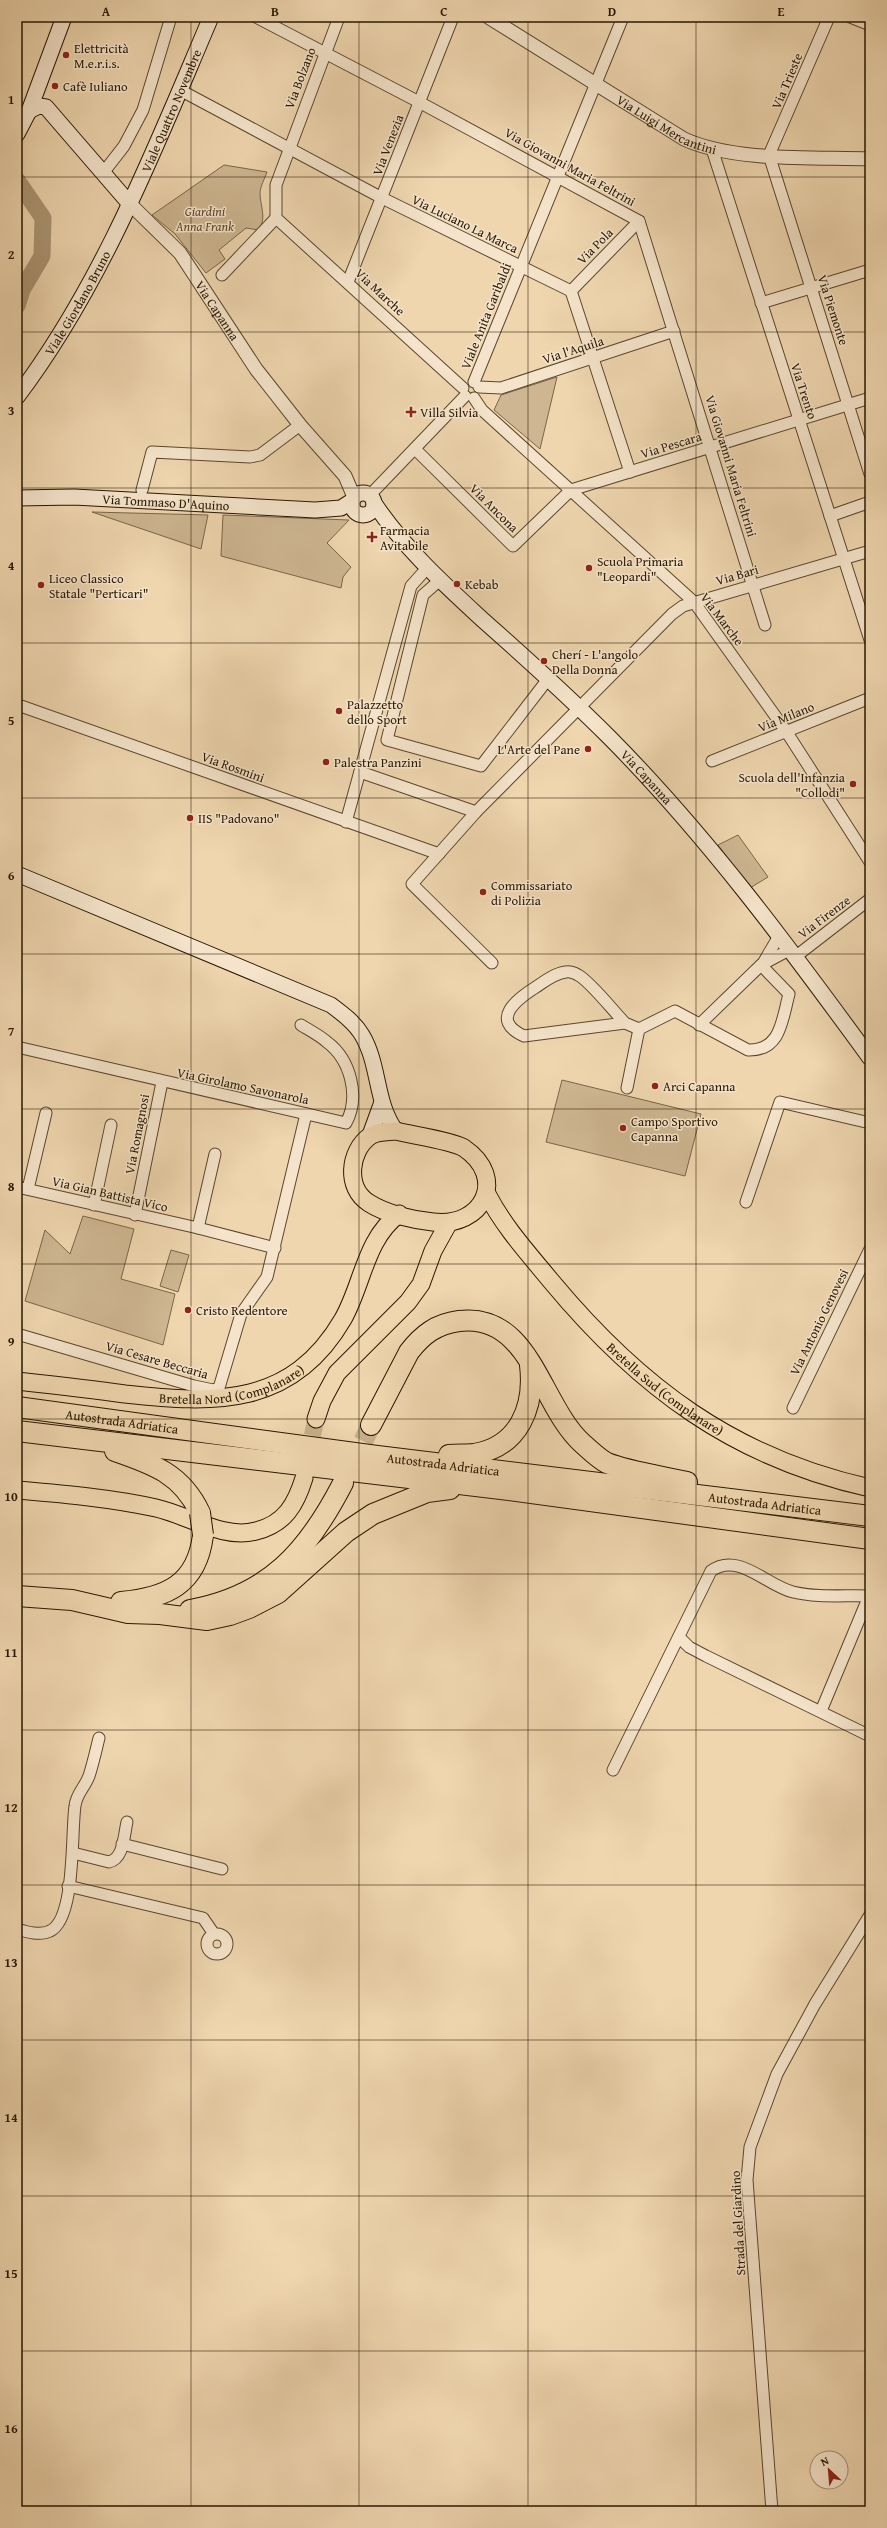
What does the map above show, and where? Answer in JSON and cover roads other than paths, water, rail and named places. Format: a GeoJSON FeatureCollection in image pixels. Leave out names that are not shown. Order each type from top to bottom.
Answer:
{"type":"FeatureCollection","features":[{"type":"Feature","properties":{"kind":"highway"},"geometry":{"type":"LineString","coordinates":[[371,1425],[409,1352],[426,1333],[437,1326],[465,1320],[478,1320],[501,1329],[514,1340],[530,1363],[572,1432],[606,1462],[770,1503]]}},
{"type":"Feature","properties":{"kind":"highway"},"geometry":{"type":"LineString","coordinates":[[377,1456],[473,1454],[491,1450],[504,1443],[516,1432],[528,1411],[532,1386],[530,1363]]}},
{"type":"Feature","properties":{"kind":"highway","name":"Autostrada Adriatica"},"geometry":{"type":"LineString","coordinates":[[17,1407],[377,1456],[870,1516]]}},
{"type":"Feature","properties":{"kind":"highway","name":"Autostrada Adriatica"},"geometry":{"type":"LineString","coordinates":[[17,1431],[501,1489],[870,1539]]}},
{"type":"Feature","properties":{"kind":"highway"},"geometry":{"type":"LineString","coordinates":[[80,1439],[157,1466],[176,1480],[192,1496],[200,1513],[203,1536],[199,1554],[191,1571],[167,1593],[144,1600],[91,1605]]}},
{"type":"Feature","properties":{"kind":"highway"},"geometry":{"type":"LineString","coordinates":[[160,1614],[195,1609],[225,1601],[265,1581],[289,1562],[309,1541],[321,1525],[343,1483]]}},
{"type":"Feature","properties":{"kind":"highway"},"geometry":{"type":"LineString","coordinates":[[17,1596],[65,1599],[128,1613],[160,1614],[206,1620],[250,1608],[278,1593],[346,1532],[389,1506],[427,1492],[447,1489],[501,1489]]}},
{"type":"Feature","properties":{"kind":"main road"},"geometry":{"type":"LineString","coordinates":[[17,134],[29,111],[64,17]]}},
{"type":"Feature","properties":{"kind":"main road","name":"Viale Quattro Novembre"},"geometry":{"type":"LineString","coordinates":[[129,203],[180,90],[210,17]]}},
{"type":"Feature","properties":{"kind":"main road"},"geometry":{"type":"LineString","coordinates":[[29,111],[39,106],[46,107],[129,203]]}},
{"type":"Feature","properties":{"kind":"main road","name":"Viale Giordano Bruno"},"geometry":{"type":"LineString","coordinates":[[17,397],[89,286],[129,203]]}},
{"type":"Feature","properties":{"kind":"main road","name":"Via Tommaso D'Aquino"},"geometry":{"type":"LineString","coordinates":[[17,498],[74,497],[315,510],[333,514],[363,504]]}},
{"type":"Feature","properties":{"kind":"main road","name":"Via Capanna"},"geometry":{"type":"LineString","coordinates":[[363,504],[391,526],[440,580],[579,707],[682,815],[792,953],[870,1058]]}},
{"type":"Feature","properties":{"kind":"main road"},"geometry":{"type":"LineString","coordinates":[[17,874],[331,1005],[348,1018],[362,1034],[376,1070],[382,1102],[396,1132]]}},
{"type":"Feature","properties":{"kind":"main road"},"geometry":{"type":"LineString","coordinates":[[370,1135],[396,1132],[462,1147],[478,1159],[487,1183],[487,1194],[481,1207],[469,1217],[448,1224],[424,1222],[369,1203],[358,1192],[352,1176],[352,1161],[359,1146],[370,1135],[382,1102]]}},
{"type":"Feature","properties":{"kind":"main road","name":"Bretella Sud (Complanare)"},"geometry":{"type":"LineString","coordinates":[[487,1194],[505,1226],[564,1297],[613,1351],[649,1383],[693,1415],[742,1444],[792,1465],[870,1488]]}},
{"type":"Feature","properties":{"kind":"main road","name":"Bretella Nord (Complanare)"},"geometry":{"type":"LineString","coordinates":[[369,1203],[372,1215],[372,1244]]}},
{"type":"Feature","properties":{"kind":"main road","name":"Bretella Nord (Complanare)"},"geometry":{"type":"LineString","coordinates":[[17,1381],[198,1400],[234,1398],[264,1389],[295,1374],[320,1353],[343,1318],[359,1283],[372,1244],[381,1230],[399,1214]]}},
{"type":"Feature","properties":{"kind":"main road","name":"Bretella Sud (Complanare)"},"geometry":{"type":"LineString","coordinates":[[469,1217],[481,1217],[505,1226]]}},
{"type":"Feature","properties":{"kind":"main road"},"geometry":{"type":"LineString","coordinates":[[424,1222],[433,1251]]}},
{"type":"Feature","properties":{"kind":"main road"},"geometry":{"type":"LineString","coordinates":[[316,1419],[322,1401],[337,1373],[408,1302],[421,1284],[433,1251],[448,1224]]}},
{"type":"Feature","properties":{"kind":"main road"},"geometry":{"type":"LineString","coordinates":[[17,1490],[157,1508],[219,1530],[242,1533],[256,1532],[273,1525],[286,1514],[297,1501],[304,1478]]}},
{"type":"Feature","properties":{"kind":"street"},"geometry":{"type":"LineString","coordinates":[[103,173],[124,146],[143,110],[171,17]]}},
{"type":"Feature","properties":{"kind":"street","name":"Via Giovanni Maria Feltrini"},"geometry":{"type":"LineString","coordinates":[[256,17],[558,176],[639,221],[712,448],[765,625]]}},
{"type":"Feature","properties":{"kind":"street","name":"Via Bolzano"},"geometry":{"type":"LineString","coordinates":[[288,149],[339,17]]}},
{"type":"Feature","properties":{"kind":"street","name":"Via Venezia"},"geometry":{"type":"LineString","coordinates":[[348,282],[453,17]]}},
{"type":"Feature","properties":{"kind":"street","name":"Via Luigi Mercantini"},"geometry":{"type":"LineString","coordinates":[[488,17],[684,140],[712,149],[770,155],[870,159]]}},
{"type":"Feature","properties":{"kind":"street","name":"Viale Anita Garibaldi"},"geometry":{"type":"LineString","coordinates":[[467,394],[479,392],[477,384],[521,267],[623,17]]}},
{"type":"Feature","properties":{"kind":"street","name":"Via Trieste"},"geometry":{"type":"LineString","coordinates":[[770,155],[829,17]]}},
{"type":"Feature","properties":{"kind":"street"},"geometry":{"type":"LineString","coordinates":[[850,17],[870,25]]}},
{"type":"Feature","properties":{"kind":"street","name":"Via Luciano La Marca"},"geometry":{"type":"LineString","coordinates":[[180,90],[382,198],[570,291]]}},
{"type":"Feature","properties":{"kind":"street"},"geometry":{"type":"LineString","coordinates":[[222,275],[276,218],[276,185],[288,149]]}},
{"type":"Feature","properties":{"kind":"street","name":"Via Trento"},"geometry":{"type":"LineString","coordinates":[[712,149],[870,640]]}},
{"type":"Feature","properties":{"kind":"street","name":"Via Piemonte"},"geometry":{"type":"LineString","coordinates":[[770,155],[870,474]]}},
{"type":"Feature","properties":{"kind":"street","name":"Via Capanna"},"geometry":{"type":"LineString","coordinates":[[129,203],[180,253],[252,363],[300,425],[345,476],[363,504]]}},
{"type":"Feature","properties":{"kind":"street","name":"Via Marche"},"geometry":{"type":"LineString","coordinates":[[276,218],[348,282],[467,394],[482,410],[694,602],[786,731],[870,862]]}},
{"type":"Feature","properties":{"kind":"street","name":"Via Pola"},"geometry":{"type":"LineString","coordinates":[[570,291],[639,221]]}},
{"type":"Feature","properties":{"kind":"street"},"geometry":{"type":"LineString","coordinates":[[761,303],[870,270]]}},
{"type":"Feature","properties":{"kind":"street"},"geometry":{"type":"LineString","coordinates":[[570,291],[630,472]]}},
{"type":"Feature","properties":{"kind":"street","name":"Via l'Aquila"},"geometry":{"type":"LineString","coordinates":[[477,384],[501,388],[674,331]]}},
{"type":"Feature","properties":{"kind":"street"},"geometry":{"type":"LineString","coordinates":[[363,504],[467,394],[467,382],[477,384]]}},
{"type":"Feature","properties":{"kind":"street","name":"Via Pescara"},"geometry":{"type":"LineString","coordinates":[[571,490],[712,448],[870,398]]}},
{"type":"Feature","properties":{"kind":"street"},"geometry":{"type":"LineString","coordinates":[[142,490],[152,452],[250,457],[260,455],[300,425]]}},
{"type":"Feature","properties":{"kind":"street","name":"Via Ancona"},"geometry":{"type":"LineString","coordinates":[[415,449],[513,546],[571,490]]}},
{"type":"Feature","properties":{"kind":"street"},"geometry":{"type":"LineString","coordinates":[[830,516],[870,502]]}},
{"type":"Feature","properties":{"kind":"street","name":"Via Bari"},"geometry":{"type":"LineString","coordinates":[[579,707],[672,614],[694,602],[870,551]]}},
{"type":"Feature","properties":{"kind":"street"},"geometry":{"type":"LineString","coordinates":[[346,822],[411,586],[428,567]]}},
{"type":"Feature","properties":{"kind":"street"},"geometry":{"type":"LineString","coordinates":[[440,580],[423,595],[387,740],[482,766],[548,679]]}},
{"type":"Feature","properties":{"kind":"street","name":"Via Milano"},"geometry":{"type":"LineString","coordinates":[[712,761],[870,698]]}},
{"type":"Feature","properties":{"kind":"street","name":"Via Rosmini"},"geometry":{"type":"LineString","coordinates":[[18,705],[439,854]]}},
{"type":"Feature","properties":{"kind":"street"},"geometry":{"type":"LineString","coordinates":[[492,963],[412,884],[476,812],[579,707]]}},
{"type":"Feature","properties":{"kind":"street"},"geometry":{"type":"LineString","coordinates":[[360,772],[476,812]]}},
{"type":"Feature","properties":{"kind":"street","name":"Via Firenze"},"geometry":{"type":"LineString","coordinates":[[761,965],[792,953],[870,900]]}},
{"type":"Feature","properties":{"kind":"street"},"geometry":{"type":"LineString","coordinates":[[699,1025],[761,965],[778,936]]}},
{"type":"Feature","properties":{"kind":"street"},"geometry":{"type":"LineString","coordinates":[[625,1023],[524,1036],[514,1031],[511,1027],[508,1022],[508,1010],[516,1000],[556,974],[568,971],[579,975],[625,1023],[639,1029],[675,1011],[748,1050],[760,1050],[770,1044],[778,1034],[789,994],[761,965]]}},
{"type":"Feature","properties":{"kind":"street","name":"Via Girolamo Savonarola"},"geometry":{"type":"LineString","coordinates":[[17,1047],[162,1082],[346,1123],[352,1111],[354,1089],[343,1061],[328,1042],[301,1025]]}},
{"type":"Feature","properties":{"kind":"street"},"geometry":{"type":"LineString","coordinates":[[627,1088],[639,1029]]}},
{"type":"Feature","properties":{"kind":"street","name":"Via Romagnosi"},"geometry":{"type":"LineString","coordinates":[[135,1215],[162,1082]]}},
{"type":"Feature","properties":{"kind":"street"},"geometry":{"type":"LineString","coordinates":[[746,1202],[780,1102],[870,1123]]}},
{"type":"Feature","properties":{"kind":"street"},"geometry":{"type":"LineString","coordinates":[[28,1189],[46,1113]]}},
{"type":"Feature","properties":{"kind":"street","name":"Via Cesare Beccaria"},"geometry":{"type":"LineString","coordinates":[[17,1334],[213,1390],[219,1388],[241,1314],[267,1277],[306,1114]]}},
{"type":"Feature","properties":{"kind":"street"},"geometry":{"type":"LineString","coordinates":[[94,1205],[111,1125]]}},
{"type":"Feature","properties":{"kind":"street"},"geometry":{"type":"LineString","coordinates":[[198,1228],[215,1154]]}},
{"type":"Feature","properties":{"kind":"street","name":"Via Gian Battista Vico"},"geometry":{"type":"LineString","coordinates":[[17,1187],[135,1215],[198,1228],[275,1248]]}},
{"type":"Feature","properties":{"kind":"street","name":"Via Antonio Genovesi"},"geometry":{"type":"LineString","coordinates":[[793,1408],[870,1250]]}},
{"type":"Feature","properties":{"kind":"street"},"geometry":{"type":"LineString","coordinates":[[613,1770],[712,1571],[719,1566],[727,1564],[746,1569],[780,1587],[798,1593],[870,1596],[821,1711]]}},
{"type":"Feature","properties":{"kind":"street"},"geometry":{"type":"LineString","coordinates":[[679,1637],[689,1647],[706,1656],[870,1736]]}},
{"type":"Feature","properties":{"kind":"street"},"geometry":{"type":"LineString","coordinates":[[17,1929],[41,1934],[50,1932],[57,1926],[61,1918],[73,1853],[75,1805],[80,1789],[89,1778],[99,1738]]}},
{"type":"Feature","properties":{"kind":"street"},"geometry":{"type":"LineString","coordinates":[[73,1853],[109,1862],[118,1856],[127,1822]]}},
{"type":"Feature","properties":{"kind":"street"},"geometry":{"type":"LineString","coordinates":[[122,1844],[222,1869]]}},
{"type":"Feature","properties":{"kind":"street"},"geometry":{"type":"LineString","coordinates":[[68,1886],[203,1918],[214,1934]]}},
{"type":"Feature","properties":{"kind":"street","name":"Strada del Giardino"},"geometry":{"type":"LineString","coordinates":[[772,2511],[747,2180],[750,2147],[777,2074],[815,2004],[870,1915]]}},
{"type":"Feature","properties":{"kind":"waterway"},"geometry":{"type":"LineString","coordinates":[[17,180],[43,218],[42,256],[22,290],[17,306]]}},
{"type":"Feature","properties":{"kind":"tunnel"},"geometry":{"type":"LineString","coordinates":[[307,1460],[316,1419]]}},
{"type":"Feature","properties":{"kind":"tunnel"},"geometry":{"type":"LineString","coordinates":[[350,1468],[371,1425]]}},
{"type":"Feature","properties":{"kind":"place","name":"Elettricità M.e.r.i.s."},"geometry":{"type":"Point","coordinates":[66,55]}},
{"type":"Feature","properties":{"kind":"place","name":"Cafè Iuliano"},"geometry":{"type":"Point","coordinates":[55,86]}},
{"type":"Feature","properties":{"kind":"place","name":"Villa Silvia"},"geometry":{"type":"Point","coordinates":[411,412]}},
{"type":"Feature","properties":{"kind":"place","name":"Farmacia Avitabile"},"geometry":{"type":"Point","coordinates":[372,537]}},
{"type":"Feature","properties":{"kind":"place","name":"Scuola Primaria \"Leopardi\""},"geometry":{"type":"Point","coordinates":[589,568]}},
{"type":"Feature","properties":{"kind":"place","name":"Kebab"},"geometry":{"type":"Point","coordinates":[457,584]}},
{"type":"Feature","properties":{"kind":"place","name":"Liceo Classico Statale \"Perticari\""},"geometry":{"type":"Point","coordinates":[41,585]}},
{"type":"Feature","properties":{"kind":"place","name":"Cherí - L'angolo Della Donna"},"geometry":{"type":"Point","coordinates":[544,661]}},
{"type":"Feature","properties":{"kind":"place","name":"Palazzetto dello Sport"},"geometry":{"type":"Point","coordinates":[339,711]}},
{"type":"Feature","properties":{"kind":"place","name":"L'Arte del Pane"},"geometry":{"type":"Point","coordinates":[588,749]}},
{"type":"Feature","properties":{"kind":"place","name":"Palestra Panzini"},"geometry":{"type":"Point","coordinates":[326,762]}},
{"type":"Feature","properties":{"kind":"place","name":"Scuola dell'Infanzia \"Collodi\""},"geometry":{"type":"Point","coordinates":[853,784]}},
{"type":"Feature","properties":{"kind":"place","name":"IIS \"Padovano\""},"geometry":{"type":"Point","coordinates":[190,818]}},
{"type":"Feature","properties":{"kind":"place","name":"Commissariato di Polizia"},"geometry":{"type":"Point","coordinates":[483,892]}},
{"type":"Feature","properties":{"kind":"place","name":"Arci Capanna"},"geometry":{"type":"Point","coordinates":[655,1086]}},
{"type":"Feature","properties":{"kind":"place","name":"Campo Sportivo Capanna"},"geometry":{"type":"Point","coordinates":[623,1128]}},
{"type":"Feature","properties":{"kind":"place","name":"Cristo Redentore"},"geometry":{"type":"Point","coordinates":[188,1310]}},
{"type":"Feature","properties":{"kind":"park label","name":"Giardini Anna Frank"},"geometry":{"type":"Point","coordinates":[205,218]}}]}
